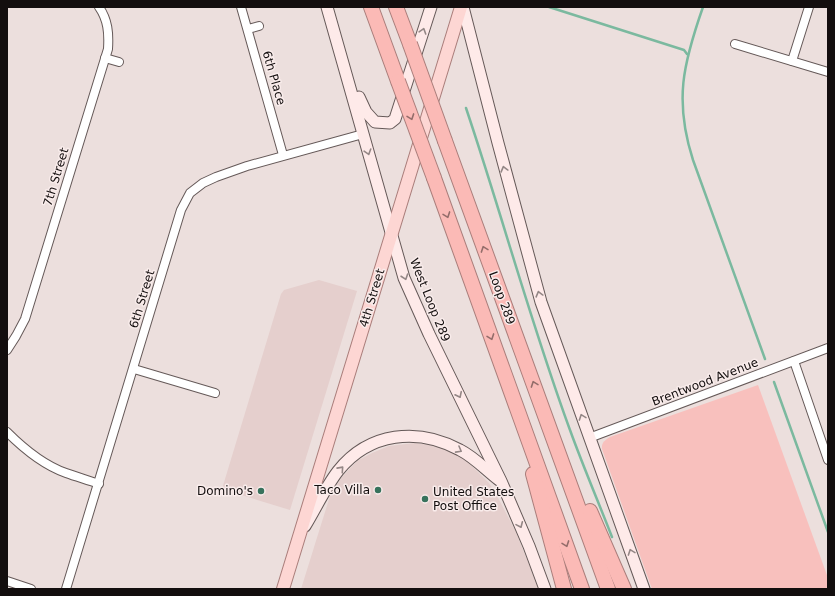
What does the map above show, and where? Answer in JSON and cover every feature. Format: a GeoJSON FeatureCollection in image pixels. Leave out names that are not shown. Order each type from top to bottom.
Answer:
{"type":"FeatureCollection","features":[{"type":"Feature","properties":{"kind":"highway","name":"Loop 289"},"geometry":{"type":"LineString","coordinates":[[371,7],[582,589]]}},
{"type":"Feature","properties":{"kind":"highway","name":"Loop 289"},"geometry":{"type":"LineString","coordinates":[[396,7],[608,589]]}},
{"type":"Feature","properties":{"kind":"highway"},"geometry":{"type":"LineString","coordinates":[[515,402],[564,589]]}},
{"type":"Feature","properties":{"kind":"highway"},"geometry":{"type":"LineString","coordinates":[[547,421],[583,492],[597,529],[624,589]]}},
{"type":"Feature","properties":{"kind":"main road","name":"West Loop 289"},"geometry":{"type":"LineString","coordinates":[[328,7],[404,278],[501,481],[527,541],[545,589]]}},
{"type":"Feature","properties":{"kind":"main road"},"geometry":{"type":"LineString","coordinates":[[341,52],[366,112],[375,122],[390,124],[395,119],[431,7]]}},
{"type":"Feature","properties":{"kind":"main road"},"geometry":{"type":"LineString","coordinates":[[462,7],[541,302],[644,589]]}},
{"type":"Feature","properties":{"kind":"main road","name":"4th Street"},"geometry":{"type":"LineString","coordinates":[[283,589],[462,7]]}},
{"type":"Feature","properties":{"kind":"main road"},"geometry":{"type":"LineString","coordinates":[[299,537],[328,486],[339,470],[353,456],[370,445],[384,439],[399,436],[416,436],[447,444],[462,451],[501,481]]}},
{"type":"Feature","properties":{"kind":"street","name":"7th Street"},"geometry":{"type":"LineString","coordinates":[[7,350],[25,319],[108,49],[109,34],[103,13],[99,7]]}},
{"type":"Feature","properties":{"kind":"street","name":"6th Place"},"geometry":{"type":"LineString","coordinates":[[241,7],[283,155]]}},
{"type":"Feature","properties":{"kind":"street"},"geometry":{"type":"LineString","coordinates":[[792,62],[809,7]]}},
{"type":"Feature","properties":{"kind":"street"},"geometry":{"type":"LineString","coordinates":[[248,29],[259,26]]}},
{"type":"Feature","properties":{"kind":"street"},"geometry":{"type":"LineString","coordinates":[[735,44],[828,72]]}},
{"type":"Feature","properties":{"kind":"street"},"geometry":{"type":"LineString","coordinates":[[105,58],[120,62]]}},
{"type":"Feature","properties":{"kind":"street","name":"6th Street"},"geometry":{"type":"LineString","coordinates":[[66,589],[181,210],[190,193],[203,183],[216,177],[283,155],[363,134]]}},
{"type":"Feature","properties":{"kind":"street","name":"Brentwood Avenue"},"geometry":{"type":"LineString","coordinates":[[589,438],[828,348]]}},
{"type":"Feature","properties":{"kind":"street"},"geometry":{"type":"LineString","coordinates":[[794,361],[828,460]]}},
{"type":"Feature","properties":{"kind":"street"},"geometry":{"type":"LineString","coordinates":[[134,369],[215,393]]}},
{"type":"Feature","properties":{"kind":"street"},"geometry":{"type":"LineString","coordinates":[[7,432],[31,454],[46,464],[65,473],[99,484]]}},
{"type":"Feature","properties":{"kind":"street"},"geometry":{"type":"LineString","coordinates":[[7,581],[31,589]]}},
{"type":"Feature","properties":{"kind":"shaded area"},"geometry":{"type":"Polygon","coordinates":[[[319,280],[357,291],[290,510],[222,489],[281,294],[284,290],[319,280]]]}},
{"type":"Feature","properties":{"kind":"shaded area"},"geometry":{"type":"Polygon","coordinates":[[[758,385],[828,578],[828,589],[652,589],[602,449],[603,443],[610,437],[758,385]]]}},
{"type":"Feature","properties":{"kind":"shaded area"},"geometry":{"type":"Polygon","coordinates":[[[415,443],[431,445],[451,451],[469,463],[489,483],[515,530],[539,589],[301,589],[330,496],[342,477],[357,461],[372,453],[389,446],[415,443]]]}},
{"type":"Feature","properties":{"kind":"waterway"},"geometry":{"type":"LineString","coordinates":[[549,7],[684,50],[687,54]]}},
{"type":"Feature","properties":{"kind":"waterway"},"geometry":{"type":"LineString","coordinates":[[703,7],[690,47],[683,83],[684,119],[687,139],[693,160],[765,359]]}},
{"type":"Feature","properties":{"kind":"waterway"},"geometry":{"type":"LineString","coordinates":[[466,108],[529,310],[556,390],[580,457],[612,537]]}},
{"type":"Feature","properties":{"kind":"waterway"},"geometry":{"type":"LineString","coordinates":[[774,382],[828,532]]}},
{"type":"Feature","properties":{"kind":"place","name":"Taco Villa"},"geometry":{"type":"Point","coordinates":[378,490]}},
{"type":"Feature","properties":{"kind":"place","name":"Domino's"},"geometry":{"type":"Point","coordinates":[261,491]}},
{"type":"Feature","properties":{"kind":"place","name":"United States Post Office"},"geometry":{"type":"Point","coordinates":[425,499]}}]}
